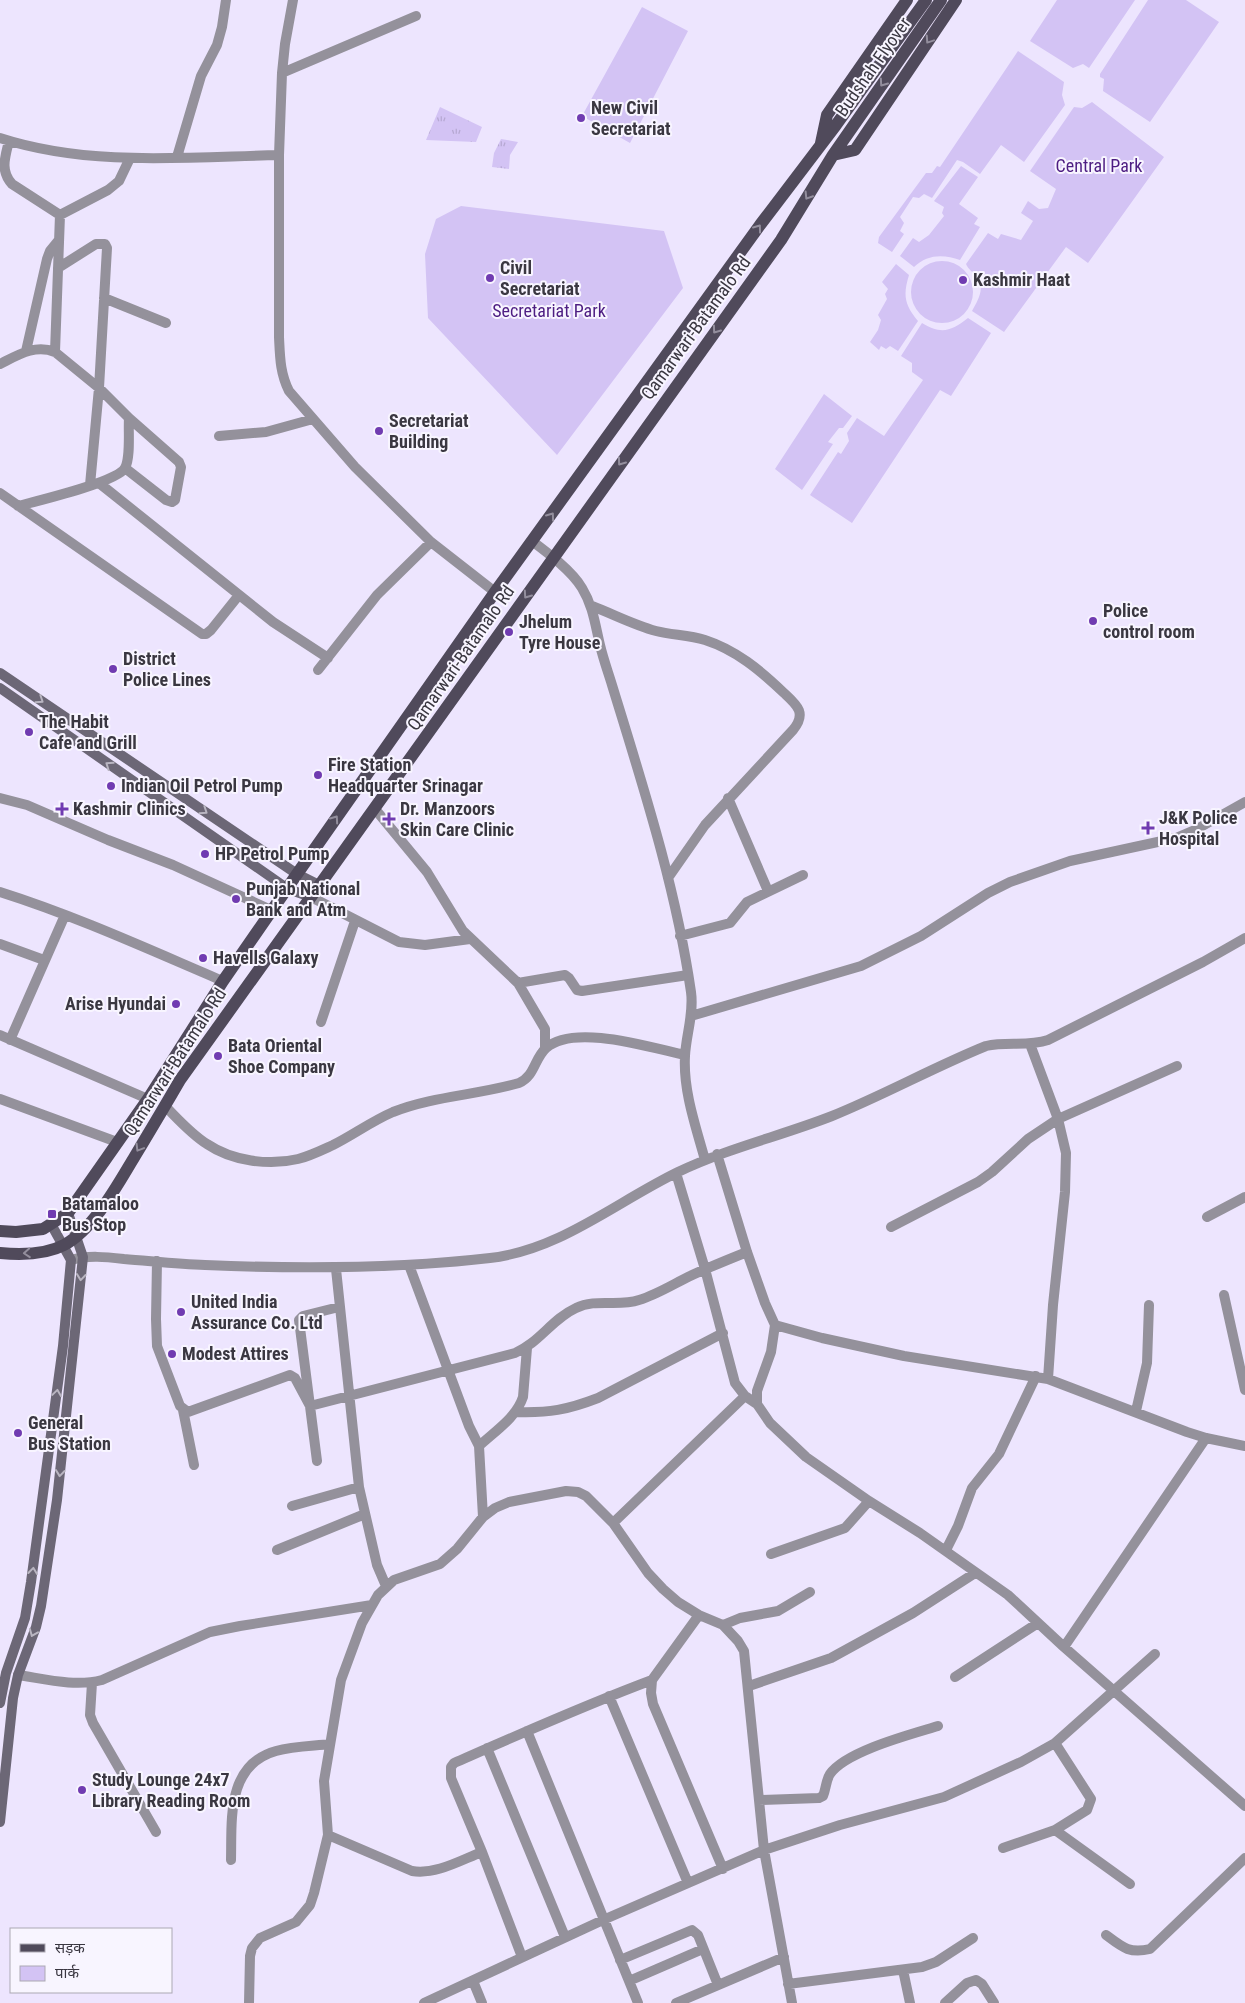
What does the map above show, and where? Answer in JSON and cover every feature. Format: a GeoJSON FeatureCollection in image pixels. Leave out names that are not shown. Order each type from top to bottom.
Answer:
{"type":"FeatureCollection","features":[{"type":"Feature","properties":{"kind":"main road"},"geometry":{"type":"LineString","coordinates":[[821,146],[826,115],[907,0]]}},
{"type":"Feature","properties":{"kind":"main road","name":"Budshah Flyover"},"geometry":{"type":"LineString","coordinates":[[821,146],[926,0]]}},
{"type":"Feature","properties":{"kind":"main road","name":"Budshah Flyover"},"geometry":{"type":"LineString","coordinates":[[833,155],[941,0]]}},
{"type":"Feature","properties":{"kind":"main road"},"geometry":{"type":"LineString","coordinates":[[833,155],[855,150],[956,0]]}},
{"type":"Feature","properties":{"kind":"main road","name":"Qamarwari-Batamalo Rd"},"geometry":{"type":"LineString","coordinates":[[0,1231],[16,1232],[43,1229],[68,1213],[148,1099],[271,910],[288,889],[495,592],[760,225],[821,146]]}},
{"type":"Feature","properties":{"kind":"main road","name":"Qamarwari-Batamalo Rd"},"geometry":{"type":"LineString","coordinates":[[0,1253],[45,1252],[64,1246],[77,1236],[106,1203],[180,1080],[780,240],[833,155]]}},
{"type":"Feature","properties":{"kind":"street"},"geometry":{"type":"LineString","coordinates":[[177,157],[201,76],[217,45],[226,0]]}},
{"type":"Feature","properties":{"kind":"street"},"geometry":{"type":"LineString","coordinates":[[293,0],[282,74],[279,156],[280,364],[283,378],[289,391],[355,467],[431,542],[495,592]]}},
{"type":"Feature","properties":{"kind":"street"},"geometry":{"type":"LineString","coordinates":[[282,74],[416,16]]}},
{"type":"Feature","properties":{"kind":"street"},"geometry":{"type":"LineString","coordinates":[[60,215],[6,179],[3,165],[4,139],[55,151],[94,156],[130,158],[279,156]]}},
{"type":"Feature","properties":{"kind":"street"},"geometry":{"type":"LineString","coordinates":[[60,215],[108,190],[119,181],[130,158]]}},
{"type":"Feature","properties":{"kind":"street"},"geometry":{"type":"LineString","coordinates":[[55,352],[60,215]]}},
{"type":"Feature","properties":{"kind":"street"},"geometry":{"type":"LineString","coordinates":[[26,351],[47,259],[50,251],[59,240]]}},
{"type":"Feature","properties":{"kind":"street"},"geometry":{"type":"LineString","coordinates":[[58,268],[96,244],[105,244],[107,248],[94,484]]}},
{"type":"Feature","properties":{"kind":"street"},"geometry":{"type":"LineString","coordinates":[[104,298],[166,323]]}},
{"type":"Feature","properties":{"kind":"street"},"geometry":{"type":"LineString","coordinates":[[0,364],[26,351],[47,348],[55,352],[99,388],[129,418],[179,462],[181,467],[175,500],[172,502],[166,500],[125,468]]}},
{"type":"Feature","properties":{"kind":"street"},"geometry":{"type":"LineString","coordinates":[[18,506],[116,476],[125,468],[127,461],[129,418]]}},
{"type":"Feature","properties":{"kind":"street"},"geometry":{"type":"LineString","coordinates":[[219,436],[266,432],[313,419]]}},
{"type":"Feature","properties":{"kind":"street"},"geometry":{"type":"LineString","coordinates":[[94,484],[273,622],[328,658]]}},
{"type":"Feature","properties":{"kind":"street"},"geometry":{"type":"LineString","coordinates":[[0,493],[202,634],[209,633],[238,595]]}},
{"type":"Feature","properties":{"kind":"street"},"geometry":{"type":"LineString","coordinates":[[532,541],[553,558],[580,585],[592,606],[600,645],[639,772],[668,878],[688,975],[691,1016],[685,1056],[687,1087],[705,1160]]}},
{"type":"Feature","properties":{"kind":"street"},"geometry":{"type":"LineString","coordinates":[[318,670],[377,595],[431,542]]}},
{"type":"Feature","properties":{"kind":"street"},"geometry":{"type":"LineString","coordinates":[[592,606],[654,630],[704,640],[742,657],[765,675],[797,706],[800,714],[799,722],[728,798],[689,846],[668,878]]}},
{"type":"Feature","properties":{"kind":"street"},"geometry":{"type":"LineString","coordinates":[[0,672],[297,874],[319,885]]}},
{"type":"Feature","properties":{"kind":"street"},"geometry":{"type":"LineString","coordinates":[[0,688],[288,889],[311,897],[399,942],[413,945],[470,939]]}},
{"type":"Feature","properties":{"kind":"street"},"geometry":{"type":"LineString","coordinates":[[0,798],[27,805],[108,840],[173,865],[271,910]]}},
{"type":"Feature","properties":{"kind":"street"},"geometry":{"type":"LineString","coordinates":[[728,798],[768,891]]}},
{"type":"Feature","properties":{"kind":"street"},"geometry":{"type":"LineString","coordinates":[[691,1016],[861,966],[921,936],[988,893],[1010,882],[1070,861],[1176,838],[1197,829],[1245,802]]}},
{"type":"Feature","properties":{"kind":"street"},"geometry":{"type":"LineString","coordinates":[[165,1106],[190,1132],[208,1145],[234,1156],[255,1161],[280,1162],[300,1159],[392,1112],[410,1106],[518,1083],[525,1080],[532,1073],[545,1048],[544,1029],[518,984],[470,939],[427,872],[375,809]]}},
{"type":"Feature","properties":{"kind":"street"},"geometry":{"type":"LineString","coordinates":[[680,936],[730,922],[747,902],[803,875]]}},
{"type":"Feature","properties":{"kind":"street"},"geometry":{"type":"LineString","coordinates":[[0,892],[64,915],[224,981]]}},
{"type":"Feature","properties":{"kind":"street"},"geometry":{"type":"LineString","coordinates":[[10,1040],[64,915]]}},
{"type":"Feature","properties":{"kind":"street"},"geometry":{"type":"LineString","coordinates":[[321,1022],[355,921]]}},
{"type":"Feature","properties":{"kind":"street"},"geometry":{"type":"LineString","coordinates":[[71,1260],[83,1257],[201,1265],[336,1269],[491,1258],[520,1253],[571,1231],[676,1173],[717,1154],[832,1116],[986,1046],[997,1043],[1030,1044],[1048,1040],[1202,962],[1245,938]]}},
{"type":"Feature","properties":{"kind":"street"},"geometry":{"type":"LineString","coordinates":[[0,944],[44,960]]}},
{"type":"Feature","properties":{"kind":"street"},"geometry":{"type":"LineString","coordinates":[[518,984],[565,976],[570,978],[577,990],[582,991],[688,975]]}},
{"type":"Feature","properties":{"kind":"street"},"geometry":{"type":"LineString","coordinates":[[0,1035],[148,1099]]}},
{"type":"Feature","properties":{"kind":"street"},"geometry":{"type":"LineString","coordinates":[[545,1048],[557,1041],[575,1037],[590,1037],[685,1056]]}},
{"type":"Feature","properties":{"kind":"street"},"geometry":{"type":"LineString","coordinates":[[1030,1044],[1058,1119],[1066,1153],[1048,1379]]}},
{"type":"Feature","properties":{"kind":"street"},"geometry":{"type":"LineString","coordinates":[[891,1227],[978,1182],[1000,1166],[1028,1139],[1058,1119],[1177,1066]]}},
{"type":"Feature","properties":{"kind":"street"},"geometry":{"type":"LineString","coordinates":[[0,1099],[118,1140]]}},
{"type":"Feature","properties":{"kind":"street"},"geometry":{"type":"LineString","coordinates":[[717,1154],[747,1252],[775,1325],[774,1339],[758,1391],[757,1404]]}},
{"type":"Feature","properties":{"kind":"street"},"geometry":{"type":"LineString","coordinates":[[676,1173],[723,1333],[735,1383],[744,1396],[757,1404],[770,1423],[806,1457],[869,1501],[946,1550],[975,1573],[1008,1595],[1064,1648],[1245,1806]]}},
{"type":"Feature","properties":{"kind":"street"},"geometry":{"type":"LineString","coordinates":[[1207,1217],[1245,1197]]}},
{"type":"Feature","properties":{"kind":"street"},"geometry":{"type":"LineString","coordinates":[[0,1822],[13,1698],[18,1675],[36,1627],[41,1606],[57,1500],[83,1257],[68,1213]]}},
{"type":"Feature","properties":{"kind":"street"},"geometry":{"type":"LineString","coordinates":[[0,1703],[6,1672],[25,1618],[63,1346],[71,1260],[51,1224]]}},
{"type":"Feature","properties":{"kind":"street"},"geometry":{"type":"LineString","coordinates":[[310,1406],[515,1353],[527,1348],[574,1308],[592,1302],[622,1303],[641,1300],[705,1269],[747,1252]]}},
{"type":"Feature","properties":{"kind":"street"},"geometry":{"type":"LineString","coordinates":[[157,1261],[157,1346],[183,1410],[194,1465]]}},
{"type":"Feature","properties":{"kind":"street"},"geometry":{"type":"LineString","coordinates":[[409,1265],[479,1446],[483,1518]]}},
{"type":"Feature","properties":{"kind":"street"},"geometry":{"type":"LineString","coordinates":[[336,1269],[359,1487],[378,1566],[386,1586]]}},
{"type":"Feature","properties":{"kind":"street"},"geometry":{"type":"LineString","coordinates":[[1224,1295],[1245,1390]]}},
{"type":"Feature","properties":{"kind":"street"},"geometry":{"type":"LineString","coordinates":[[1136,1411],[1147,1363],[1149,1305]]}},
{"type":"Feature","properties":{"kind":"street"},"geometry":{"type":"LineString","coordinates":[[317,1461],[299,1320],[303,1316],[339,1307]]}},
{"type":"Feature","properties":{"kind":"street"},"geometry":{"type":"LineString","coordinates":[[775,1325],[846,1344],[904,1356],[1048,1379],[1206,1438],[1245,1446]]}},
{"type":"Feature","properties":{"kind":"street"},"geometry":{"type":"LineString","coordinates":[[516,1412],[546,1413],[580,1405],[598,1398],[723,1333]]}},
{"type":"Feature","properties":{"kind":"street"},"geometry":{"type":"LineString","coordinates":[[479,1446],[516,1412],[523,1397],[527,1348]]}},
{"type":"Feature","properties":{"kind":"street"},"geometry":{"type":"LineString","coordinates":[[183,1410],[194,1411],[290,1375],[295,1378],[310,1406]]}},
{"type":"Feature","properties":{"kind":"street"},"geometry":{"type":"LineString","coordinates":[[946,1550],[958,1526],[972,1488],[999,1454],[1036,1376]]}},
{"type":"Feature","properties":{"kind":"street"},"geometry":{"type":"LineString","coordinates":[[613,1523],[744,1396]]}},
{"type":"Feature","properties":{"kind":"street"},"geometry":{"type":"LineString","coordinates":[[1064,1648],[1206,1438]]}},
{"type":"Feature","properties":{"kind":"street"},"geometry":{"type":"LineString","coordinates":[[292,1506],[359,1487]]}},
{"type":"Feature","properties":{"kind":"street"},"geometry":{"type":"LineString","coordinates":[[249,2003],[250,1956],[252,1948],[260,1938],[296,1922],[310,1905],[326,1851],[328,1835],[324,1782],[341,1680],[362,1623],[372,1605],[386,1586],[400,1576],[440,1564],[457,1549],[483,1518],[495,1508],[509,1502],[566,1491],[578,1492],[586,1496],[613,1523],[648,1573],[678,1602],[699,1615],[723,1625],[738,1640],[744,1651],[764,1850],[792,2003]]}},
{"type":"Feature","properties":{"kind":"street"},"geometry":{"type":"LineString","coordinates":[[771,1554],[845,1528],[869,1501]]}},
{"type":"Feature","properties":{"kind":"street"},"geometry":{"type":"LineString","coordinates":[[277,1550],[365,1514]]}},
{"type":"Feature","properties":{"kind":"street"},"geometry":{"type":"LineString","coordinates":[[749,1686],[831,1658],[913,1613],[975,1573]]}},
{"type":"Feature","properties":{"kind":"street"},"geometry":{"type":"LineString","coordinates":[[723,1625],[740,1618],[778,1611],[810,1592]]}},
{"type":"Feature","properties":{"kind":"street"},"geometry":{"type":"LineString","coordinates":[[18,1675],[92,1683],[210,1632],[372,1605]]}},
{"type":"Feature","properties":{"kind":"street"},"geometry":{"type":"LineString","coordinates":[[699,1615],[652,1680],[651,1693],[653,1704],[723,1869]]}},
{"type":"Feature","properties":{"kind":"street"},"geometry":{"type":"LineString","coordinates":[[955,1677],[1038,1623]]}},
{"type":"Feature","properties":{"kind":"street"},"geometry":{"type":"LineString","coordinates":[[424,2003],[436,2001],[565,1937],[764,1850],[840,1825],[944,1797],[1021,1762],[1055,1743],[1155,1654]]}},
{"type":"Feature","properties":{"kind":"street"},"geometry":{"type":"LineString","coordinates":[[522,1957],[450,1773],[454,1763],[609,1696],[652,1680]]}},
{"type":"Feature","properties":{"kind":"street"},"geometry":{"type":"LineString","coordinates":[[92,1683],[90,1715],[93,1723],[156,1832]]}},
{"type":"Feature","properties":{"kind":"street"},"geometry":{"type":"LineString","coordinates":[[609,1696],[688,1883]]}},
{"type":"Feature","properties":{"kind":"street"},"geometry":{"type":"LineString","coordinates":[[759,1800],[819,1798],[823,1796],[828,1776],[837,1767],[881,1744],[938,1726]]}},
{"type":"Feature","properties":{"kind":"street"},"geometry":{"type":"LineString","coordinates":[[527,1731],[638,2003]]}},
{"type":"Feature","properties":{"kind":"street"},"geometry":{"type":"LineString","coordinates":[[1003,1848],[1055,1830],[1087,1810],[1090,1799],[1055,1743]]}},
{"type":"Feature","properties":{"kind":"street"},"geometry":{"type":"LineString","coordinates":[[231,1860],[233,1804],[236,1787],[242,1775],[265,1755],[277,1751],[330,1744]]}},
{"type":"Feature","properties":{"kind":"street"},"geometry":{"type":"LineString","coordinates":[[488,1748],[565,1937]]}},
{"type":"Feature","properties":{"kind":"street"},"geometry":{"type":"LineString","coordinates":[[1055,1830],[1130,1884]]}},
{"type":"Feature","properties":{"kind":"street"},"geometry":{"type":"LineString","coordinates":[[328,1835],[412,1871],[420,1872],[433,1870],[482,1852]]}},
{"type":"Feature","properties":{"kind":"street"},"geometry":{"type":"LineString","coordinates":[[1106,1935],[1126,1950],[1139,1952],[1150,1949],[1245,1858]]}},
{"type":"Feature","properties":{"kind":"street"},"geometry":{"type":"LineString","coordinates":[[620,1960],[689,1930],[696,1932],[718,1985]]}},
{"type":"Feature","properties":{"kind":"street"},"geometry":{"type":"LineString","coordinates":[[788,1984],[930,1965],[973,1938]]}},
{"type":"Feature","properties":{"kind":"street"},"geometry":{"type":"LineString","coordinates":[[629,1981],[703,1949]]}},
{"type":"Feature","properties":{"kind":"street"},"geometry":{"type":"LineString","coordinates":[[676,2003],[784,1957]]}},
{"type":"Feature","properties":{"kind":"street"},"geometry":{"type":"LineString","coordinates":[[902,1970],[910,2003]]}},
{"type":"Feature","properties":{"kind":"street"},"geometry":{"type":"LineString","coordinates":[[945,2003],[967,1983],[976,1980],[982,1984],[994,2003]]}},
{"type":"Feature","properties":{"kind":"street"},"geometry":{"type":"LineString","coordinates":[[473,1981],[482,2003]]}},
{"type":"Feature","properties":{"kind":"green space"},"geometry":{"type":"Polygon","coordinates":[[[1057,0],[1135,0],[1089,68],[1083,64],[1073,68],[1030,41],[1057,0]]]}},
{"type":"Feature","properties":{"kind":"green space","name":"Central Park"},"geometry":{"type":"Polygon","coordinates":[[[1148,0],[1186,0],[1219,22],[1150,122],[1103,91],[1104,79],[1100,77],[1100,74],[1148,0]]]}},
{"type":"Feature","properties":{"kind":"green space"},"geometry":{"type":"Polygon","coordinates":[[[642,7],[688,31],[630,143],[582,116],[642,7]]]}},
{"type":"Feature","properties":{"kind":"green space","name":"Central Park"},"geometry":{"type":"Polygon","coordinates":[[[1018,51],[1064,82],[1062,95],[1065,105],[1024,162],[1001,145],[980,174],[957,160],[932,198],[924,194],[919,198],[913,197],[900,217],[904,223],[900,231],[904,234],[892,252],[878,243],[879,237],[926,173],[932,173],[937,166],[940,167],[1018,51]]]}},
{"type":"Feature","properties":{"kind":"green space","name":"Central Park"},"geometry":{"type":"Polygon","coordinates":[[[1092,102],[1164,157],[1088,263],[1066,247],[1004,332],[972,311],[977,303],[981,289],[979,280],[966,264],[988,233],[998,239],[1001,234],[1021,240],[1033,221],[1021,213],[1028,201],[1039,209],[1048,208],[1056,189],[1030,171],[1074,107],[1082,108],[1092,102]]]}},
{"type":"Feature","properties":{"kind":"green space"},"geometry":{"type":"Polygon","coordinates":[[[440,107],[482,127],[476,142],[426,140],[440,107]]]}},
{"type":"Feature","properties":{"kind":"green space"},"geometry":{"type":"Polygon","coordinates":[[[501,139],[518,142],[510,155],[509,169],[492,167],[494,153],[501,139]]]}},
{"type":"Feature","properties":{"kind":"green space"},"geometry":{"type":"Polygon","coordinates":[[[961,166],[978,177],[959,204],[978,218],[974,224],[980,227],[960,260],[936,256],[924,260],[914,267],[900,256],[913,238],[919,242],[929,235],[944,216],[942,213],[944,207],[934,201],[961,166]]]}},
{"type":"Feature","properties":{"kind":"green space","name":"Secretariat Park"},"geometry":{"type":"Polygon","coordinates":[[[461,206],[664,231],[683,288],[557,455],[428,318],[425,254],[436,219],[461,206]]]}},
{"type":"Feature","properties":{"kind":"green space"},"geometry":{"type":"Polygon","coordinates":[[[942,261],[954,263],[964,270],[971,280],[973,292],[971,304],[964,314],[954,321],[942,323],[930,321],[920,314],[913,304],[911,292],[913,280],[920,270],[930,263],[942,261]]]}},
{"type":"Feature","properties":{"kind":"green space"},"geometry":{"type":"Polygon","coordinates":[[[896,264],[909,275],[906,299],[907,304],[918,321],[898,351],[890,346],[886,349],[881,346],[879,350],[870,342],[878,330],[881,320],[878,315],[887,299],[885,294],[888,289],[882,282],[896,264]]]}},
{"type":"Feature","properties":{"kind":"green space"},"geometry":{"type":"Polygon","coordinates":[[[968,318],[991,333],[951,396],[940,390],[852,523],[810,495],[838,452],[841,454],[849,441],[847,433],[857,418],[884,436],[923,380],[912,372],[912,363],[901,356],[922,323],[935,329],[946,330],[968,318]]]}},
{"type":"Feature","properties":{"kind":"green space"},"geometry":{"type":"Polygon","coordinates":[[[824,394],[852,416],[843,428],[839,428],[828,442],[833,444],[802,490],[775,469],[824,394]]]}},
{"type":"Feature","properties":{"kind":"place","name":"New Civil Secretariat"},"geometry":{"type":"Point","coordinates":[581,118]}},
{"type":"Feature","properties":{"kind":"place","name":"Civil Secretariat"},"geometry":{"type":"Point","coordinates":[490,278]}},
{"type":"Feature","properties":{"kind":"place","name":"Kashmir Haat"},"geometry":{"type":"Point","coordinates":[963,280]}},
{"type":"Feature","properties":{"kind":"place","name":"Secretariat Building"},"geometry":{"type":"Point","coordinates":[379,431]}},
{"type":"Feature","properties":{"kind":"place","name":"Police control room"},"geometry":{"type":"Point","coordinates":[1093,621]}},
{"type":"Feature","properties":{"kind":"place","name":"Jhelum Tyre House"},"geometry":{"type":"Point","coordinates":[509,632]}},
{"type":"Feature","properties":{"kind":"place","name":"District Police Lines"},"geometry":{"type":"Point","coordinates":[113,669]}},
{"type":"Feature","properties":{"kind":"place","name":"The Habit Cafe and Grill"},"geometry":{"type":"Point","coordinates":[29,732]}},
{"type":"Feature","properties":{"kind":"place","name":"Fire Station Headquarter Srinagar"},"geometry":{"type":"Point","coordinates":[318,775]}},
{"type":"Feature","properties":{"kind":"place","name":"Indian Oil Petrol Pump"},"geometry":{"type":"Point","coordinates":[111,786]}},
{"type":"Feature","properties":{"kind":"place","name":"Kashmir Clinics"},"geometry":{"type":"Point","coordinates":[62,809]}},
{"type":"Feature","properties":{"kind":"place","name":"Dr. Manzoors Skin Care Clinic"},"geometry":{"type":"Point","coordinates":[389,819]}},
{"type":"Feature","properties":{"kind":"place","name":"J&K Police Hospital"},"geometry":{"type":"Point","coordinates":[1148,828]}},
{"type":"Feature","properties":{"kind":"place","name":"HP Petrol Pump"},"geometry":{"type":"Point","coordinates":[205,854]}},
{"type":"Feature","properties":{"kind":"place","name":"Punjab National Bank and Atm"},"geometry":{"type":"Point","coordinates":[236,899]}},
{"type":"Feature","properties":{"kind":"place","name":"Havells Galaxy"},"geometry":{"type":"Point","coordinates":[203,958]}},
{"type":"Feature","properties":{"kind":"place","name":"Arise Hyundai"},"geometry":{"type":"Point","coordinates":[176,1004]}},
{"type":"Feature","properties":{"kind":"place","name":"Bata Oriental Shoe Company"},"geometry":{"type":"Point","coordinates":[218,1056]}},
{"type":"Feature","properties":{"kind":"place","name":"Batamaloo Bus Stop"},"geometry":{"type":"Point","coordinates":[52,1214]}},
{"type":"Feature","properties":{"kind":"place","name":"United India Assurance Co. Ltd"},"geometry":{"type":"Point","coordinates":[181,1312]}},
{"type":"Feature","properties":{"kind":"place","name":"Modest Attires"},"geometry":{"type":"Point","coordinates":[172,1354]}},
{"type":"Feature","properties":{"kind":"place","name":"General Bus Station"},"geometry":{"type":"Point","coordinates":[18,1433]}},
{"type":"Feature","properties":{"kind":"place","name":"Study Lounge 24x7 Library Reading Room"},"geometry":{"type":"Point","coordinates":[82,1790]}}]}
